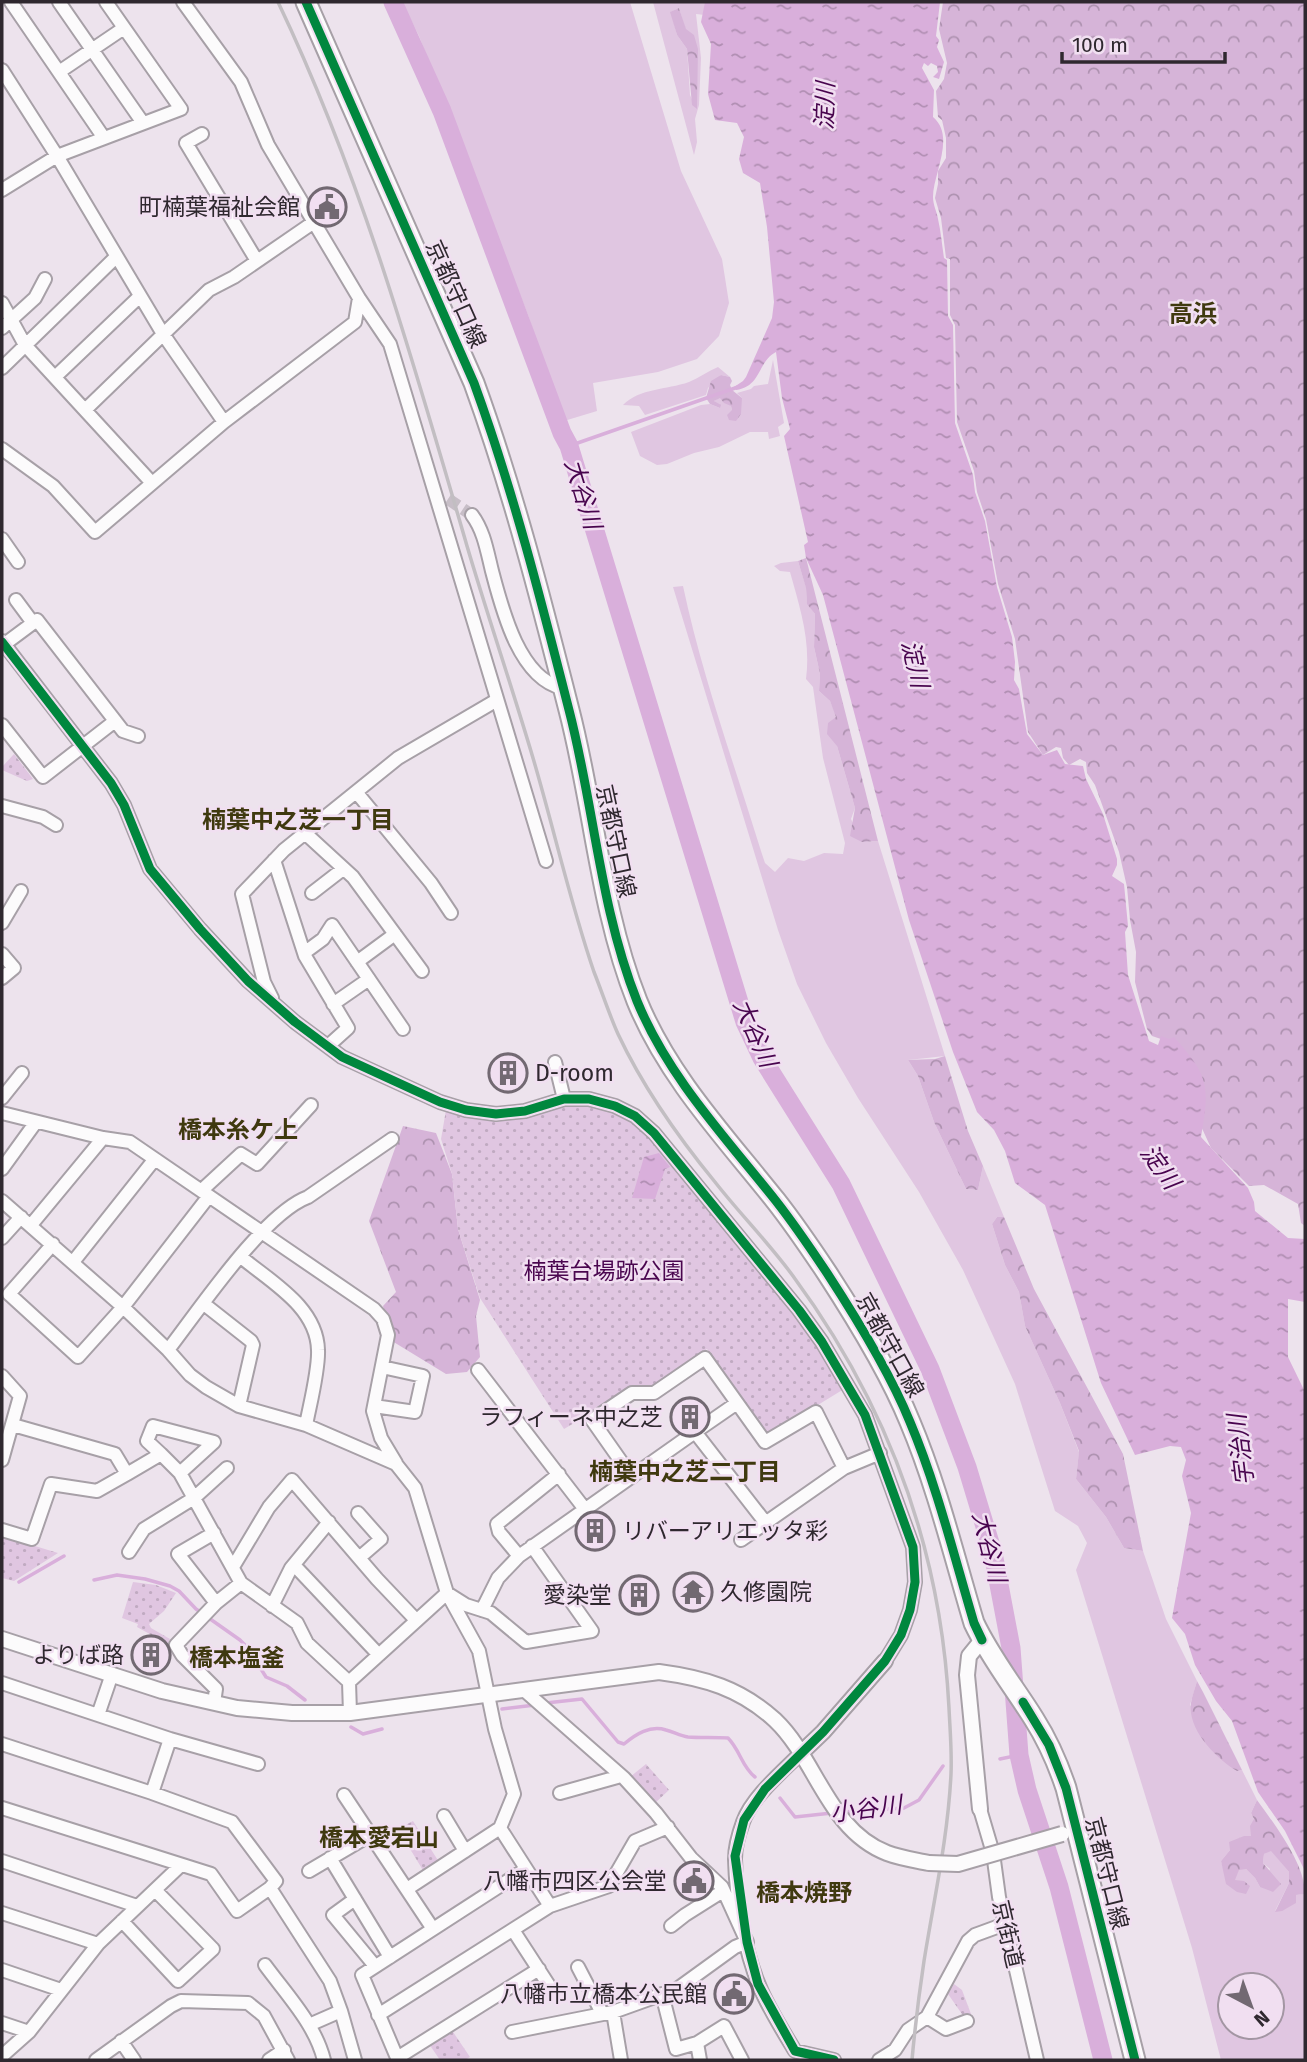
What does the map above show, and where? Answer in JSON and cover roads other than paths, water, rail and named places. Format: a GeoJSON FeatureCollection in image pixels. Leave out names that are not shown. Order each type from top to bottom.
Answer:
{"type":"FeatureCollection","features":[{"type":"Feature","properties":{"kind":"main road","name":"京都守口線"},"geometry":{"type":"LineString","coordinates":[[306,2],[474,383],[496,444],[520,522],[569,709],[620,952],[638,1001],[664,1055],[701,1109],[779,1205],[828,1275],[909,1419],[926,1463],[974,1623],[1059,1767],[1066,1788],[1069,1832],[1135,2060]]}},
{"type":"Feature","properties":{"kind":"street"},"geometry":{"type":"LineString","coordinates":[[11,2],[104,138]]}},
{"type":"Feature","properties":{"kind":"street"},"geometry":{"type":"LineString","coordinates":[[58,2],[143,123]]}},
{"type":"Feature","properties":{"kind":"street"},"geometry":{"type":"LineString","coordinates":[[2,190],[57,156],[180,109],[106,2]]}},
{"type":"Feature","properties":{"kind":"street"},"geometry":{"type":"LineString","coordinates":[[183,2],[241,82],[268,145],[359,298],[390,344],[442,499],[497,700],[546,861]]}},
{"type":"Feature","properties":{"kind":"street"},"geometry":{"type":"LineString","coordinates":[[59,72],[124,28]]}},
{"type":"Feature","properties":{"kind":"street"},"geometry":{"type":"LineString","coordinates":[[2,70],[57,156],[163,334],[224,422]]}},
{"type":"Feature","properties":{"kind":"street"},"geometry":{"type":"LineString","coordinates":[[202,134],[186,143],[257,261]]}},
{"type":"Feature","properties":{"kind":"street"},"geometry":{"type":"LineString","coordinates":[[85,410],[209,290],[234,277],[314,222]]}},
{"type":"Feature","properties":{"kind":"street"},"geometry":{"type":"LineString","coordinates":[[2,368],[116,257]]}},
{"type":"Feature","properties":{"kind":"street"},"geometry":{"type":"LineString","coordinates":[[6,324],[35,298],[45,279]]}},
{"type":"Feature","properties":{"kind":"street"},"geometry":{"type":"LineString","coordinates":[[55,377],[140,296]]}},
{"type":"Feature","properties":{"kind":"street"},"geometry":{"type":"LineString","coordinates":[[2,449],[53,485],[95,532],[224,422],[355,322],[359,298]]}},
{"type":"Feature","properties":{"kind":"street"},"geometry":{"type":"LineString","coordinates":[[2,303],[6,324],[152,483]]}},
{"type":"Feature","properties":{"kind":"street"},"geometry":{"type":"LineString","coordinates":[[472,514],[480,526],[513,635],[532,669],[550,685],[562,688]]}},
{"type":"Feature","properties":{"kind":"street"},"geometry":{"type":"LineString","coordinates":[[2,540],[18,562]]}},
{"type":"Feature","properties":{"kind":"street"},"geometry":{"type":"LineString","coordinates":[[16,600],[33,623]]}},
{"type":"Feature","properties":{"kind":"street"},"geometry":{"type":"LineString","coordinates":[[138,736],[123,732],[37,620],[2,644],[111,783],[150,869],[248,981],[342,1057],[440,1102],[466,1110],[496,1114],[525,1111],[564,1099],[589,1100],[615,1106],[635,1116],[654,1133],[807,1320],[865,1415],[913,1547],[915,1582],[910,1610],[901,1635],[885,1661],[823,1732],[765,1789],[744,1820],[735,1856],[747,1942],[758,1984],[797,2056],[834,2060]]}},
{"type":"Feature","properties":{"kind":"street"},"geometry":{"type":"LineString","coordinates":[[275,1005],[264,982],[242,894],[304,833],[398,758],[497,700]]}},
{"type":"Feature","properties":{"kind":"street"},"geometry":{"type":"LineString","coordinates":[[2,725],[43,778],[115,721]]}},
{"type":"Feature","properties":{"kind":"street"},"geometry":{"type":"LineString","coordinates":[[357,793],[431,883],[451,913]]}},
{"type":"Feature","properties":{"kind":"street"},"geometry":{"type":"LineString","coordinates":[[2,806],[43,817],[55,825]]}},
{"type":"Feature","properties":{"kind":"street"},"geometry":{"type":"LineString","coordinates":[[304,833],[353,877],[422,971]]}},
{"type":"Feature","properties":{"kind":"street"},"geometry":{"type":"LineString","coordinates":[[274,860],[304,953],[348,1028],[328,1046]]}},
{"type":"Feature","properties":{"kind":"street"},"geometry":{"type":"LineString","coordinates":[[312,893],[344,869]]}},
{"type":"Feature","properties":{"kind":"street"},"geometry":{"type":"LineString","coordinates":[[2,923],[5,908],[22,891]]}},
{"type":"Feature","properties":{"kind":"street"},"geometry":{"type":"LineString","coordinates":[[304,953],[323,939],[332,925],[403,1029]]}},
{"type":"Feature","properties":{"kind":"street"},"geometry":{"type":"LineString","coordinates":[[357,962],[395,934]]}},
{"type":"Feature","properties":{"kind":"street"},"geometry":{"type":"LineString","coordinates":[[2,954],[14,968],[2,978]]}},
{"type":"Feature","properties":{"kind":"street"},"geometry":{"type":"LineString","coordinates":[[333,1004],[369,979]]}},
{"type":"Feature","properties":{"kind":"street"},"geometry":{"type":"LineString","coordinates":[[555,1062],[564,1099]]}},
{"type":"Feature","properties":{"kind":"street"},"geometry":{"type":"LineString","coordinates":[[2,1098],[22,1073]]}},
{"type":"Feature","properties":{"kind":"street"},"geometry":{"type":"LineString","coordinates":[[53,1244],[9,1294],[79,1357],[123,1307],[206,1193],[241,1154],[257,1164],[311,1105]]}},
{"type":"Feature","properties":{"kind":"street"},"geometry":{"type":"LineString","coordinates":[[2,1113],[130,1142],[374,1309],[383,1319],[388,1335],[373,1411],[381,1438],[415,1489],[447,1593],[479,1651],[487,1696],[514,1794],[500,1828],[407,1889]]}},
{"type":"Feature","properties":{"kind":"street"},"geometry":{"type":"LineString","coordinates":[[2,1169],[36,1122]]}},
{"type":"Feature","properties":{"kind":"street"},"geometry":{"type":"LineString","coordinates":[[2,1238],[26,1221],[103,1138]]}},
{"type":"Feature","properties":{"kind":"street"},"geometry":{"type":"LineString","coordinates":[[168,1350],[260,1233],[297,1202],[391,1139]]}},
{"type":"Feature","properties":{"kind":"street"},"geometry":{"type":"LineString","coordinates":[[73,1262],[154,1160]]}},
{"type":"Feature","properties":{"kind":"street"},"geometry":{"type":"LineString","coordinates":[[2,1201],[123,1307],[190,1375],[239,1406],[306,1425],[396,1464]]}},
{"type":"Feature","properties":{"kind":"street"},"geometry":{"type":"LineString","coordinates":[[241,1257],[300,1306],[313,1324],[318,1350],[306,1425]]}},
{"type":"Feature","properties":{"kind":"street"},"geometry":{"type":"LineString","coordinates":[[204,1304],[253,1345],[239,1406]]}},
{"type":"Feature","properties":{"kind":"street"},"geometry":{"type":"LineString","coordinates":[[632,1477],[592,1420],[632,1393],[654,1393],[705,1358],[765,1442],[816,1412],[844,1468]]}},
{"type":"Feature","properties":{"kind":"street"},"geometry":{"type":"LineString","coordinates":[[374,1406],[415,1412],[423,1376],[382,1367]]}},
{"type":"Feature","properties":{"kind":"street"},"geometry":{"type":"LineString","coordinates":[[478,1370],[584,1508]]}},
{"type":"Feature","properties":{"kind":"street"},"geometry":{"type":"LineString","coordinates":[[2,1376],[20,1396],[2,1460]]}},
{"type":"Feature","properties":{"kind":"street"},"geometry":{"type":"LineString","coordinates":[[482,1610],[498,1578],[519,1556],[737,1403]]}},
{"type":"Feature","properties":{"kind":"street"},"geometry":{"type":"LineString","coordinates":[[13,1425],[115,1454],[127,1474]]}},
{"type":"Feature","properties":{"kind":"street"},"geometry":{"type":"LineString","coordinates":[[180,1473],[214,1442],[153,1426],[147,1441],[180,1473],[241,1583],[297,1623],[307,1643],[349,1682],[350,1713]]}},
{"type":"Feature","properties":{"kind":"street"},"geometry":{"type":"LineString","coordinates":[[695,1432],[765,1521]]}},
{"type":"Feature","properties":{"kind":"street"},"geometry":{"type":"LineString","coordinates":[[741,1540],[844,1468],[880,1453]]}},
{"type":"Feature","properties":{"kind":"street"},"geometry":{"type":"LineString","coordinates":[[2,1530],[32,1539],[51,1484],[97,1491],[161,1454]]}},
{"type":"Feature","properties":{"kind":"street"},"geometry":{"type":"LineString","coordinates":[[128,1552],[145,1529],[194,1498],[226,1468]]}},
{"type":"Feature","properties":{"kind":"street"},"geometry":{"type":"LineString","coordinates":[[519,1556],[499,1532],[497,1524],[559,1474]]}},
{"type":"Feature","properties":{"kind":"street"},"geometry":{"type":"LineString","coordinates":[[233,1567],[269,1507],[292,1480],[416,1620]]}},
{"type":"Feature","properties":{"kind":"street"},"geometry":{"type":"LineString","coordinates":[[358,1513],[382,1538],[359,1558]]}},
{"type":"Feature","properties":{"kind":"street"},"geometry":{"type":"LineString","coordinates":[[272,1606],[294,1565],[329,1522]]}},
{"type":"Feature","properties":{"kind":"street"},"geometry":{"type":"LineString","coordinates":[[214,1533],[178,1555],[216,1603]]}},
{"type":"Feature","properties":{"kind":"street"},"geometry":{"type":"LineString","coordinates":[[447,1593],[466,1605],[491,1613],[526,1642],[592,1631],[532,1546]]}},
{"type":"Feature","properties":{"kind":"street"},"geometry":{"type":"LineString","coordinates":[[294,1565],[379,1655]]}},
{"type":"Feature","properties":{"kind":"street"},"geometry":{"type":"LineString","coordinates":[[214,1703],[216,1689],[182,1655],[176,1645],[216,1603],[241,1583]]}},
{"type":"Feature","properties":{"kind":"street"},"geometry":{"type":"LineString","coordinates":[[349,1682],[447,1593]]}},
{"type":"Feature","properties":{"kind":"street"},"geometry":{"type":"LineString","coordinates":[[2,1639],[162,1690],[237,1708],[292,1713],[350,1713],[487,1696],[534,1699],[659,1672],[692,1676],[722,1685],[752,1702],[776,1721],[801,1753],[839,1816],[853,1830],[886,1852],[942,1865],[978,1860],[1069,1832]]}},
{"type":"Feature","properties":{"kind":"street"},"geometry":{"type":"LineString","coordinates":[[980,1809],[967,1675],[968,1656],[982,1640]]}},
{"type":"Feature","properties":{"kind":"street"},"geometry":{"type":"LineString","coordinates":[[98,1715],[112,1674]]}},
{"type":"Feature","properties":{"kind":"street"},"geometry":{"type":"LineString","coordinates":[[2,1683],[170,1739],[258,1764]]}},
{"type":"Feature","properties":{"kind":"street"},"geometry":{"type":"LineString","coordinates":[[534,1699],[621,1776],[668,1827],[691,1858],[723,1891],[747,1942]]}},
{"type":"Feature","properties":{"kind":"street"},"geometry":{"type":"LineString","coordinates":[[152,1793],[170,1739]]}},
{"type":"Feature","properties":{"kind":"street"},"geometry":{"type":"LineString","coordinates":[[2,1744],[232,1822],[276,1881],[237,1911],[211,1874],[2,1808]]}},
{"type":"Feature","properties":{"kind":"street"},"geometry":{"type":"LineString","coordinates":[[560,1793],[621,1776]]}},
{"type":"Feature","properties":{"kind":"street"},"geometry":{"type":"LineString","coordinates":[[344,1795],[433,1929]]}},
{"type":"Feature","properties":{"kind":"street","name":"京街道"},"geometry":{"type":"LineString","coordinates":[[980,1809],[993,1853],[999,1897],[1017,1969],[1020,1997],[1037,2060]]}},
{"type":"Feature","properties":{"kind":"street"},"geometry":{"type":"LineString","coordinates":[[444,1816],[465,1851]]}},
{"type":"Feature","properties":{"kind":"street"},"geometry":{"type":"LineString","coordinates":[[378,2015],[550,1906],[609,1886],[635,1841],[668,1827]]}},
{"type":"Feature","properties":{"kind":"street"},"geometry":{"type":"LineString","coordinates":[[500,1828],[550,1906]]}},
{"type":"Feature","properties":{"kind":"street"},"geometry":{"type":"LineString","coordinates":[[309,1871],[370,1835]]}},
{"type":"Feature","properties":{"kind":"street"},"geometry":{"type":"LineString","coordinates":[[330,1858],[390,1957]]}},
{"type":"Feature","properties":{"kind":"street"},"geometry":{"type":"LineString","coordinates":[[2,1861],[137,1906]]}},
{"type":"Feature","properties":{"kind":"street"},"geometry":{"type":"LineString","coordinates":[[2,2056],[29,2032],[98,1944],[180,1866]]}},
{"type":"Feature","properties":{"kind":"street"},"geometry":{"type":"LineString","coordinates":[[526,1869],[362,1975],[398,2059],[539,1969]]}},
{"type":"Feature","properties":{"kind":"street"},"geometry":{"type":"LineString","coordinates":[[270,1888],[330,1981],[355,2060]]}},
{"type":"Feature","properties":{"kind":"street"},"geometry":{"type":"LineString","coordinates":[[122,1921],[178,1981],[213,1949],[155,1889]]}},
{"type":"Feature","properties":{"kind":"street"},"geometry":{"type":"LineString","coordinates":[[671,1926],[723,1891]]}},
{"type":"Feature","properties":{"kind":"street"},"geometry":{"type":"LineString","coordinates":[[355,1899],[332,1915],[375,1966]]}},
{"type":"Feature","properties":{"kind":"street"},"geometry":{"type":"LineString","coordinates":[[2,1913],[98,1944]]}},
{"type":"Feature","properties":{"kind":"street"},"geometry":{"type":"LineString","coordinates":[[880,2060],[895,2050],[908,2030],[927,2017],[968,1941],[975,1935],[1005,1924]]}},
{"type":"Feature","properties":{"kind":"street"},"geometry":{"type":"LineString","coordinates":[[513,1930],[550,1987]]}},
{"type":"Feature","properties":{"kind":"street"},"geometry":{"type":"LineString","coordinates":[[512,2032],[607,2013],[677,1989],[735,1947],[747,1942]]}},
{"type":"Feature","properties":{"kind":"street"},"geometry":{"type":"LineString","coordinates":[[265,1965],[309,2025],[324,2060]]}},
{"type":"Feature","properties":{"kind":"street"},"geometry":{"type":"LineString","coordinates":[[578,1967],[607,2013],[621,2060]]}},
{"type":"Feature","properties":{"kind":"street"},"geometry":{"type":"LineString","coordinates":[[2,1970],[61,1990]]}},
{"type":"Feature","properties":{"kind":"street"},"geometry":{"type":"LineString","coordinates":[[662,1994],[676,2049],[696,2043],[724,2026],[742,2060]]}},
{"type":"Feature","properties":{"kind":"street"},"geometry":{"type":"LineString","coordinates":[[96,2060],[181,2001],[227,2001],[248,2003],[264,2016],[286,2055],[269,2060]]}},
{"type":"Feature","properties":{"kind":"street"},"geometry":{"type":"LineString","coordinates":[[309,2025],[341,2011]]}},
{"type":"Feature","properties":{"kind":"street"},"geometry":{"type":"LineString","coordinates":[[927,2017],[946,2029],[967,2021]]}},
{"type":"Feature","properties":{"kind":"street"},"geometry":{"type":"LineString","coordinates":[[2,2023],[29,2032]]}},
{"type":"Feature","properties":{"kind":"street"},"geometry":{"type":"LineString","coordinates":[[121,2041],[134,2060]]}},
{"type":"Feature","properties":{"kind":"street"},"geometry":{"type":"LineString","coordinates":[[696,2043],[700,2060]]}},
{"type":"Feature","properties":{"kind":"water"},"geometry":{"type":"Polygon","coordinates":[[[705,2],[940,2],[936,36],[939,40],[937,47],[944,62],[939,79],[933,77],[938,72],[937,66],[924,63],[922,68],[934,90],[933,117],[943,134],[942,155],[933,197],[944,258],[947,260],[948,316],[953,325],[955,423],[973,475],[997,587],[1012,637],[1014,680],[1019,689],[1027,734],[1043,755],[1057,750],[1065,764],[1083,766],[1086,779],[1103,814],[1117,859],[1112,876],[1124,884],[1128,926],[1125,932],[1128,975],[1149,1041],[1158,1045],[1161,1036],[1169,1039],[1174,1037],[1200,1072],[1206,1093],[1201,1137],[1248,1188],[1255,1211],[1288,1238],[1305,1239],[1305,1302],[1288,1299],[1288,1357],[1305,1392],[1305,1871],[1285,1831],[1258,1792],[1232,1721],[1216,1701],[1195,1665],[1185,1634],[1172,1618],[1191,1513],[1182,1476],[1186,1460],[1181,1447],[1170,1446],[1135,1455],[1101,1383],[1045,1205],[1015,1183],[1005,1151],[994,1130],[977,1112],[953,1052],[909,920],[823,595],[806,558],[804,545],[808,542],[784,436],[790,429],[782,398],[776,352],[765,362],[751,384],[736,390],[734,387],[746,377],[772,318],[774,302],[760,183],[743,173],[739,159],[744,137],[737,123],[715,120],[708,94],[711,44],[701,22],[705,2]]]}},
{"type":"Feature","properties":{"kind":"water"},"geometry":{"type":"Polygon","coordinates":[[[659,1153],[670,1167],[665,1169],[655,1199],[632,1198],[644,1157],[659,1153]]]}},
{"type":"Feature","properties":{"kind":"waterway","name":"大谷川"},"geometry":{"type":"LineString","coordinates":[[393,2],[442,111],[569,446],[745,1022],[762,1058],[841,1184],[930,1369],[967,1467],[993,1553],[1011,1648],[1019,1755],[1027,1790],[1059,1887],[1103,2060]]}},
{"type":"Feature","properties":{"kind":"waterway"},"geometry":{"type":"LineString","coordinates":[[569,446],[738,387]]}},
{"type":"Feature","properties":{"kind":"waterway"},"geometry":{"type":"LineString","coordinates":[[19,1582],[64,1556]]}},
{"type":"Feature","properties":{"kind":"waterway"},"geometry":{"type":"LineString","coordinates":[[94,1580],[117,1575],[145,1579],[179,1591],[196,1609],[240,1640],[266,1677],[287,1686],[305,1700]]}},
{"type":"Feature","properties":{"kind":"waterway"},"geometry":{"type":"LineString","coordinates":[[546,1703],[582,1699],[618,1742],[624,1744],[638,1734],[654,1729],[688,1737],[728,1738],[755,1777]]}},
{"type":"Feature","properties":{"kind":"waterway"},"geometry":{"type":"LineString","coordinates":[[502,1709],[535,1705]]}},
{"type":"Feature","properties":{"kind":"waterway"},"geometry":{"type":"LineString","coordinates":[[351,1727],[363,1734],[382,1729]]}},
{"type":"Feature","properties":{"kind":"waterway"},"geometry":{"type":"LineString","coordinates":[[1000,1759],[1019,1755]]}},
{"type":"Feature","properties":{"kind":"waterway","name":"小谷川"},"geometry":{"type":"LineString","coordinates":[[843,1812],[904,1808],[919,1800],[943,1766]]}},
{"type":"Feature","properties":{"kind":"waterway","name":"小谷川"},"geometry":{"type":"LineString","coordinates":[[780,1798],[795,1817],[832,1813]]}},
{"type":"Feature","properties":{"kind":"tunnel"},"geometry":{"type":"LineString","coordinates":[[448,499],[472,515]]}},
{"type":"Feature","properties":{"kind":"railway"},"geometry":{"type":"LineString","coordinates":[[278,2],[335,134],[383,270],[533,758],[585,946],[615,1026],[638,1073],[675,1129],[701,1165],[784,1264],[827,1325],[882,1427],[904,1481],[921,1535],[935,1592],[944,1649],[951,1766],[947,1821],[922,1973],[912,2060]]}},
{"type":"Feature","properties":{"kind":"place","name":"町楠葉福祉会館"},"geometry":{"type":"Point","coordinates":[327,207]}},
{"type":"Feature","properties":{"kind":"place","name":"D-room"},"geometry":{"type":"Point","coordinates":[508,1073]}},
{"type":"Feature","properties":{"kind":"place","name":"ラフィーネ中之芝"},"geometry":{"type":"Point","coordinates":[690,1417]}},
{"type":"Feature","properties":{"kind":"place","name":"リバーアリエッタ彩"},"geometry":{"type":"Point","coordinates":[595,1531]}},
{"type":"Feature","properties":{"kind":"place","name":"久修園院"},"geometry":{"type":"Point","coordinates":[693,1592]}},
{"type":"Feature","properties":{"kind":"place","name":"愛染堂"},"geometry":{"type":"Point","coordinates":[639,1595]}},
{"type":"Feature","properties":{"kind":"place","name":"よりば路"},"geometry":{"type":"Point","coordinates":[151,1655]}},
{"type":"Feature","properties":{"kind":"place","name":"八幡市四区公会堂"},"geometry":{"type":"Point","coordinates":[694,1881]}},
{"type":"Feature","properties":{"kind":"place","name":"八幡市立橋本公民館"},"geometry":{"type":"Point","coordinates":[734,1994]}},
{"type":"Feature","properties":{"kind":"district","name":"高浜"},"geometry":{"type":"Point","coordinates":[1193,314]}},
{"type":"Feature","properties":{"kind":"district","name":"楠葉中之芝一丁目"},"geometry":{"type":"Point","coordinates":[298,820]}},
{"type":"Feature","properties":{"kind":"district","name":"橋本糸ケ上"},"geometry":{"type":"Point","coordinates":[238,1130]}},
{"type":"Feature","properties":{"kind":"district","name":"楠葉中之芝二丁目"},"geometry":{"type":"Point","coordinates":[685,1472]}},
{"type":"Feature","properties":{"kind":"district","name":"橋本塩釜"},"geometry":{"type":"Point","coordinates":[237,1658]}},
{"type":"Feature","properties":{"kind":"district","name":"橋本愛宕山"},"geometry":{"type":"Point","coordinates":[379,1838]}},
{"type":"Feature","properties":{"kind":"district","name":"橋本焼野"},"geometry":{"type":"Point","coordinates":[804,1893]}},
{"type":"Feature","properties":{"kind":"water label","name":"淀川"},"geometry":{"type":"Point","coordinates":[825,106]}},
{"type":"Feature","properties":{"kind":"water label","name":"淀川"},"geometry":{"type":"Point","coordinates":[915,664]}},
{"type":"Feature","properties":{"kind":"water label","name":"淀川"},"geometry":{"type":"Point","coordinates":[1160,1167]}},
{"type":"Feature","properties":{"kind":"water label","name":"宇治川"},"geometry":{"type":"Point","coordinates":[1241,1450]}},
{"type":"Feature","properties":{"kind":"park label","name":"楠葉台場跡公園"},"geometry":{"type":"Point","coordinates":[604,1271]}}]}
